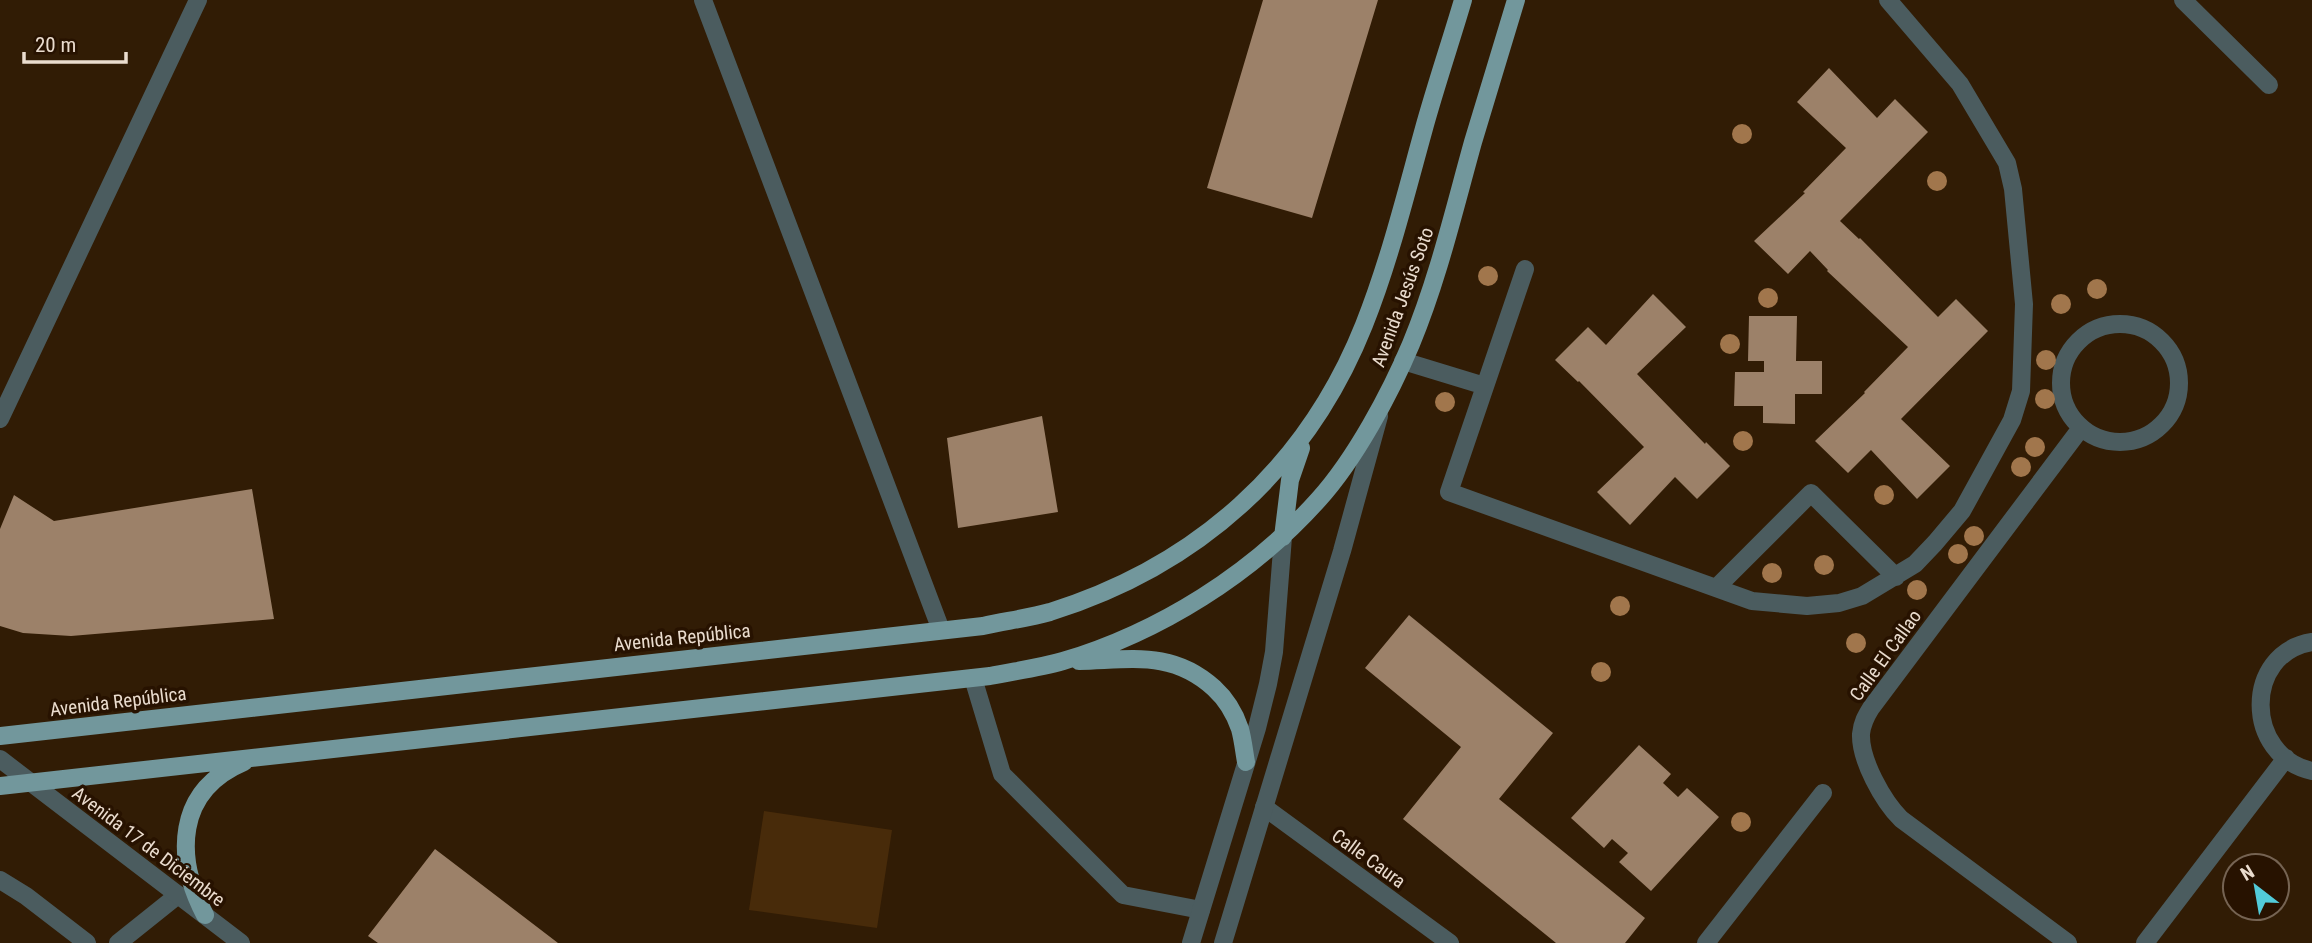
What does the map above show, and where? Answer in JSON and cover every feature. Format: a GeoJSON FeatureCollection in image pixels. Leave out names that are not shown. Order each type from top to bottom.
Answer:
{"type":"FeatureCollection","features":[{"type":"Feature","properties":{"kind":"main road","name":"Avenida Jesús Soto"},"geometry":{"type":"LineString","coordinates":[[1306,431],[1339,379],[1368,314],[1390,254],[1424,128],[1463,0]]}},
{"type":"Feature","properties":{"kind":"main road","name":"Avenida Jesús Soto"},"geometry":{"type":"LineString","coordinates":[[1062,662],[1122,640],[1175,614],[1236,574],[1283,537],[1321,497],[1348,459],[1383,402],[1403,361],[1438,270],[1516,0]]}},
{"type":"Feature","properties":{"kind":"main road","name":"Avenida República"},"geometry":{"type":"LineString","coordinates":[[0,736],[983,626],[1048,612],[1102,593],[1150,570],[1207,533],[1249,499],[1282,465],[1306,431]]}},
{"type":"Feature","properties":{"kind":"main road"},"geometry":{"type":"LineString","coordinates":[[1283,537],[1290,480],[1306,431]]}},
{"type":"Feature","properties":{"kind":"main road"},"geometry":{"type":"LineString","coordinates":[[0,786],[990,676],[1062,662],[1144,659],[1170,662],[1189,669],[1220,694],[1233,713],[1240,730],[1246,762]]}},
{"type":"Feature","properties":{"kind":"main road"},"geometry":{"type":"LineString","coordinates":[[205,915],[187,872],[184,848],[193,809],[215,779],[231,767],[259,756]]}},
{"type":"Feature","properties":{"kind":"street"},"geometry":{"type":"LineString","coordinates":[[0,419],[198,0]]}},
{"type":"Feature","properties":{"kind":"street"},"geometry":{"type":"LineString","coordinates":[[703,0],[941,630]]}},
{"type":"Feature","properties":{"kind":"street"},"geometry":{"type":"LineString","coordinates":[[1525,269],[1449,492],[1752,601],[1807,606],[1839,603],[1862,596],[1915,564],[1962,511],[2012,420],[2021,391],[2024,304],[2007,163],[1960,84],[1888,0]]}},
{"type":"Feature","properties":{"kind":"street"},"geometry":{"type":"LineString","coordinates":[[2183,0],[2269,85]]}},
{"type":"Feature","properties":{"kind":"street"},"geometry":{"type":"LineString","coordinates":[[2112,325],[2129,325],[2160,339],[2177,367],[2177,401],[2170,416],[2158,429],[2127,442],[2111,442],[2094,437],[2081,428],[2069,415],[2062,391],[2063,367],[2070,351],[2082,338],[2096,329],[2112,325]]}},
{"type":"Feature","properties":{"kind":"street"},"geometry":{"type":"LineString","coordinates":[[1403,361],[1485,386]]}},
{"type":"Feature","properties":{"kind":"street"},"geometry":{"type":"LineString","coordinates":[[1223,943],[1342,551],[1383,402]]}},
{"type":"Feature","properties":{"kind":"street","name":"Calle El Callao"},"geometry":{"type":"LineString","coordinates":[[2068,943],[1901,819],[1880,794],[1861,737],[1863,721],[1871,708],[2081,428]]}},
{"type":"Feature","properties":{"kind":"street"},"geometry":{"type":"LineString","coordinates":[[1716,588],[1811,493],[1896,577]]}},
{"type":"Feature","properties":{"kind":"street"},"geometry":{"type":"LineString","coordinates":[[1191,943],[1257,729],[1274,652],[1283,537]]}},
{"type":"Feature","properties":{"kind":"street"},"geometry":{"type":"LineString","coordinates":[[2312,642],[2289,651],[2274,664],[2265,680],[2260,699],[2260,718],[2266,736],[2291,764],[2312,771]]}},
{"type":"Feature","properties":{"kind":"street"},"geometry":{"type":"LineString","coordinates":[[972,678],[1002,774],[1122,894],[1201,910]]}},
{"type":"Feature","properties":{"kind":"street"},"geometry":{"type":"LineString","coordinates":[[2145,943],[2286,758]]}},
{"type":"Feature","properties":{"kind":"street","name":"Avenida 17 de Diciembre"},"geometry":{"type":"LineString","coordinates":[[0,759],[241,943]]}},
{"type":"Feature","properties":{"kind":"street"},"geometry":{"type":"LineString","coordinates":[[0,776],[31,783]]}},
{"type":"Feature","properties":{"kind":"street"},"geometry":{"type":"LineString","coordinates":[[1706,943],[1823,793]]}},
{"type":"Feature","properties":{"kind":"street","name":"Calle Caura"},"geometry":{"type":"LineString","coordinates":[[1264,807],[1450,943]]}},
{"type":"Feature","properties":{"kind":"street"},"geometry":{"type":"LineString","coordinates":[[0,880],[26,896],[87,943]]}},
{"type":"Feature","properties":{"kind":"street"},"geometry":{"type":"LineString","coordinates":[[118,943],[178,895]]}},
{"type":"Feature","properties":{"kind":"shaded area"},"geometry":{"type":"Polygon","coordinates":[[[764,811],[892,830],[877,928],[749,910],[764,811]]]}},
{"type":"Feature","properties":{"kind":"building"},"geometry":{"type":"Polygon","coordinates":[[[1263,0],[1378,0],[1312,218],[1207,188],[1263,0]]]}},
{"type":"Feature","properties":{"kind":"building"},"geometry":{"type":"Polygon","coordinates":[[[1829,68],[1877,118],[1895,99],[1928,132],[1840,221],[1938,317],[1956,299],[1988,331],[1901,419],[1950,466],[1917,499],[1871,450],[1848,473],[1815,441],[1908,347],[1827,271],[1810,251],[1788,274],[1754,241],[1805,193],[1803,192],[1846,148],[1797,102],[1829,68]]]}},
{"type":"Feature","properties":{"kind":"building"},"geometry":{"type":"Polygon","coordinates":[[[1653,294],[1686,327],[1637,374],[1730,466],[1697,499],[1675,477],[1630,525],[1597,492],[1644,447],[1555,360],[1588,327],[1606,345],[1653,294]]]}},
{"type":"Feature","properties":{"kind":"building"},"geometry":{"type":"Polygon","coordinates":[[[1749,316],[1797,316],[1796,361],[1822,361],[1822,394],[1795,394],[1795,424],[1763,423],[1763,406],[1734,406],[1735,372],[1764,372],[1764,361],[1748,361],[1749,316]]]}},
{"type":"Feature","properties":{"kind":"building"},"geometry":{"type":"Polygon","coordinates":[[[1042,416],[1058,512],[958,528],[947,438],[1042,416]]]}},
{"type":"Feature","properties":{"kind":"building"},"geometry":{"type":"Polygon","coordinates":[[[252,489],[274,619],[71,636],[23,633],[0,626],[0,529],[14,495],[54,521],[252,489]]]}},
{"type":"Feature","properties":{"kind":"building"},"geometry":{"type":"Polygon","coordinates":[[[1409,615],[1553,733],[1499,799],[1645,918],[1625,943],[1556,943],[1403,819],[1461,747],[1365,668],[1409,615]]]}},
{"type":"Feature","properties":{"kind":"building"},"geometry":{"type":"Polygon","coordinates":[[[1639,745],[1671,774],[1663,783],[1678,797],[1687,788],[1719,817],[1651,891],[1619,862],[1628,853],[1612,839],[1604,848],[1571,818],[1639,745]]]}},
{"type":"Feature","properties":{"kind":"building"},"geometry":{"type":"Polygon","coordinates":[[[435,849],[558,943],[378,943],[368,936],[435,849]]]}}]}
